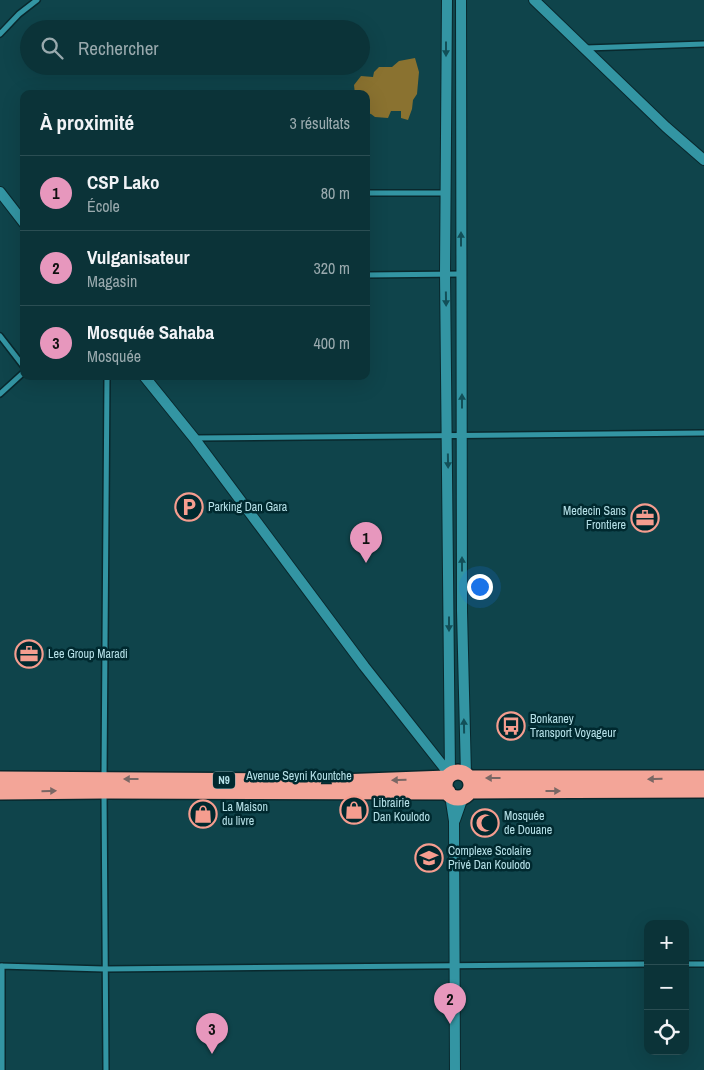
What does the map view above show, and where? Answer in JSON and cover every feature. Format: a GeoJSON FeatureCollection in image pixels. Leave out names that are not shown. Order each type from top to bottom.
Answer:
{"type":"FeatureCollection","features":[{"type":"Feature","properties":{"kind":"highway","name":"Avenue Seyni Kountche"},"geometry":{"type":"LineString","coordinates":[[458,785],[704,778]]}},
{"type":"Feature","properties":{"kind":"highway","name":"Avenue Seyni Kountche"},"geometry":{"type":"LineString","coordinates":[[0,779],[104,785],[458,785],[704,790]]}},
{"type":"Feature","properties":{"kind":"highway","name":"Avenue Seyni Kountche"},"geometry":{"type":"LineString","coordinates":[[0,792],[104,785]]}},
{"type":"Feature","properties":{"kind":"main road"},"geometry":{"type":"LineString","coordinates":[[447,0],[445,273],[458,785]]}},
{"type":"Feature","properties":{"kind":"main road"},"geometry":{"type":"LineString","coordinates":[[455,1070],[454,821],[458,785],[462,611],[461,0]]}},
{"type":"Feature","properties":{"kind":"main road"},"geometry":{"type":"LineString","coordinates":[[534,0],[666,127],[704,160]]}},
{"type":"Feature","properties":{"kind":"main road"},"geometry":{"type":"LineString","coordinates":[[0,192],[20,218]]}},
{"type":"Feature","properties":{"kind":"main road"},"geometry":{"type":"LineString","coordinates":[[147,380],[194,438],[364,666],[458,785]]}},
{"type":"Feature","properties":{"kind":"street"},"geometry":{"type":"LineString","coordinates":[[0,34],[18,14],[37,0]]}},
{"type":"Feature","properties":{"kind":"street"},"geometry":{"type":"LineString","coordinates":[[583,48],[704,44]]}},
{"type":"Feature","properties":{"kind":"street"},"geometry":{"type":"LineString","coordinates":[[370,194],[446,193]]}},
{"type":"Feature","properties":{"kind":"street"},"geometry":{"type":"LineString","coordinates":[[370,275],[461,274]]}},
{"type":"Feature","properties":{"kind":"street"},"geometry":{"type":"LineString","coordinates":[[0,336],[20,362]]}},
{"type":"Feature","properties":{"kind":"street"},"geometry":{"type":"LineString","coordinates":[[0,394],[20,376]]}},
{"type":"Feature","properties":{"kind":"street"},"geometry":{"type":"LineString","coordinates":[[106,1070],[104,785],[107,380]]}},
{"type":"Feature","properties":{"kind":"street"},"geometry":{"type":"LineString","coordinates":[[194,438],[704,433]]}},
{"type":"Feature","properties":{"kind":"street"},"geometry":{"type":"LineString","coordinates":[[2,1070],[1,966],[104,969],[644,964]]}},
{"type":"Feature","properties":{"kind":"street"},"geometry":{"type":"LineString","coordinates":[[689,964],[704,964]]}},
{"type":"Feature","properties":{"kind":"shaded area"},"geometry":{"type":"Polygon","coordinates":[[[415,58],[419,72],[417,94],[413,100],[408,120],[401,118],[401,111],[391,111],[388,118],[375,117],[370,114],[370,90],[355,90],[354,85],[361,76],[373,77],[374,72],[379,67],[392,67],[399,61],[415,58]]]}},
{"type":"Feature","properties":{"kind":"place","name":"Parking Dan Gara"},"geometry":{"type":"Point","coordinates":[189,507]}},
{"type":"Feature","properties":{"kind":"place","name":"Medecin Sans Frontiere"},"geometry":{"type":"Point","coordinates":[645,518]}},
{"type":"Feature","properties":{"kind":"place","name":"CSP Lako"},"geometry":{"type":"Point","coordinates":[366,563]}},
{"type":"Feature","properties":{"kind":"place","name":"Lee Group Maradi"},"geometry":{"type":"Point","coordinates":[29,654]}},
{"type":"Feature","properties":{"kind":"place","name":"Bonkaney Transport Voyageur"},"geometry":{"type":"Point","coordinates":[511,726]}},
{"type":"Feature","properties":{"kind":"place","name":"Librairie Dan Koulodo"},"geometry":{"type":"Point","coordinates":[354,810]}},
{"type":"Feature","properties":{"kind":"place","name":"La Maison du livre"},"geometry":{"type":"Point","coordinates":[203,814]}},
{"type":"Feature","properties":{"kind":"place","name":"Mosquée de Douane"},"geometry":{"type":"Point","coordinates":[485,823]}},
{"type":"Feature","properties":{"kind":"place","name":"Complexe Scolaire Privé Dan Koulodo"},"geometry":{"type":"Point","coordinates":[429,858]}},
{"type":"Feature","properties":{"kind":"place","name":"Vulganisateur"},"geometry":{"type":"Point","coordinates":[450,1024]}},
{"type":"Feature","properties":{"kind":"place","name":"Mosquée Sahaba"},"geometry":{"type":"Point","coordinates":[212,1054]}}]}
